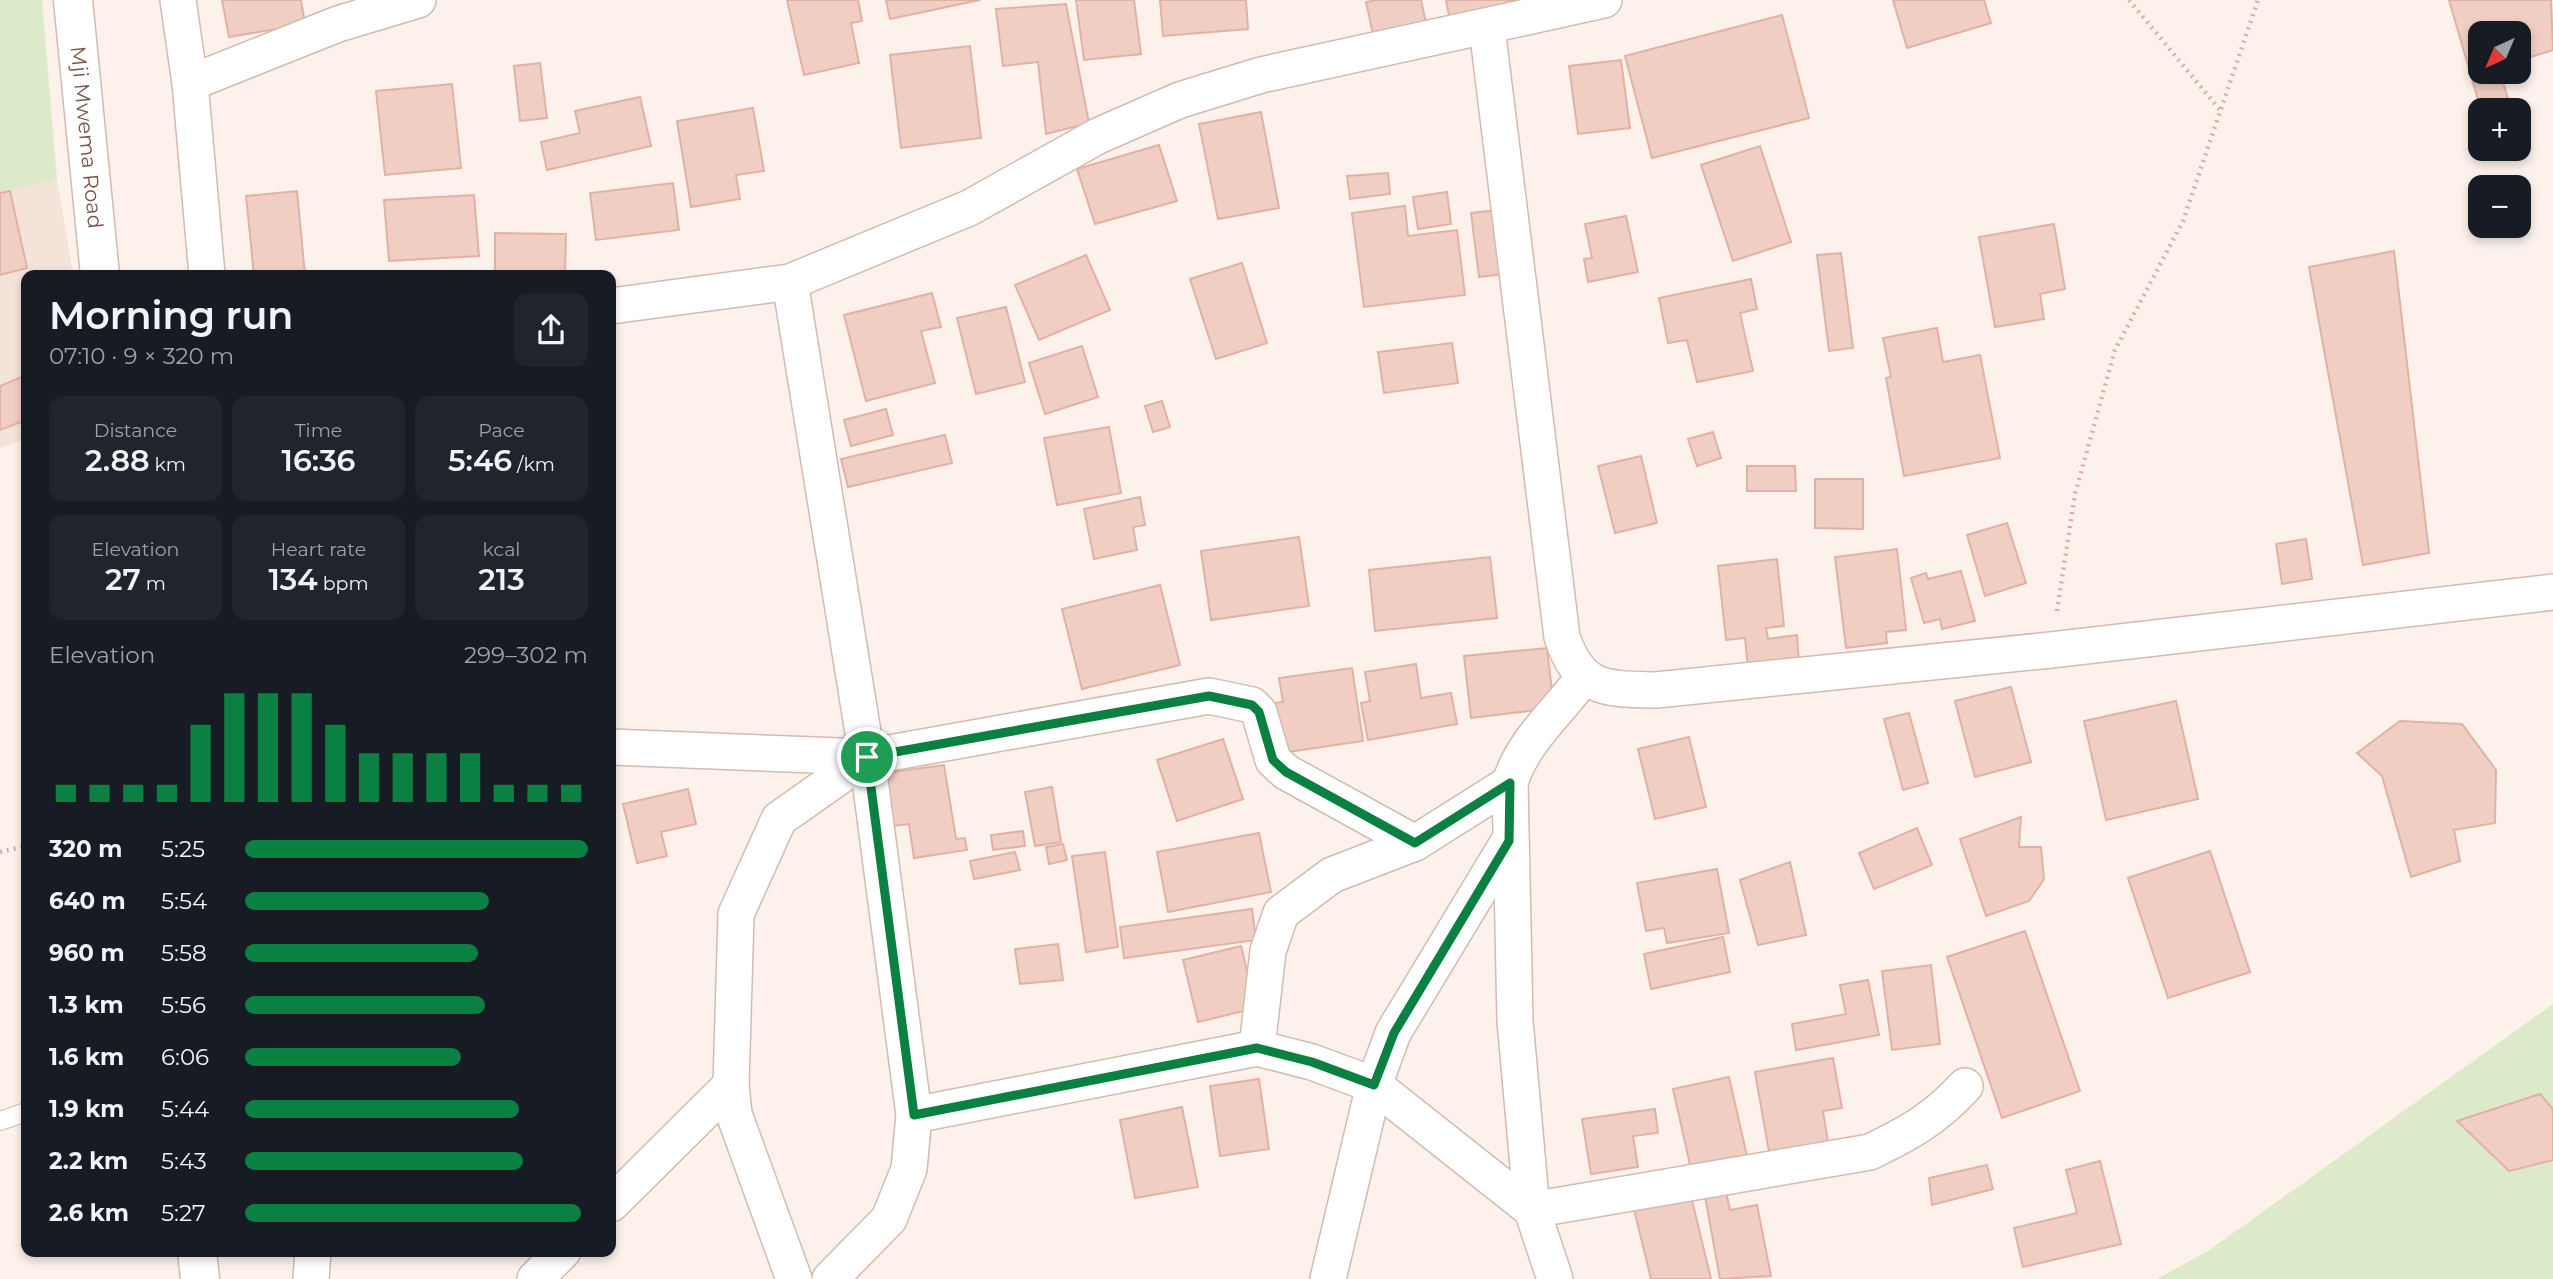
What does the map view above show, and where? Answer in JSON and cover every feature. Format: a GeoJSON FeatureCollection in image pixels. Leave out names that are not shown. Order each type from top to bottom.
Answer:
{"type":"FeatureCollection","features":[{"type":"Feature","properties":{"kind":"main road","name":"Mji Mwema Road"},"geometry":{"type":"LineString","coordinates":[[73,0],[100,270]]}},
{"type":"Feature","properties":{"kind":"main road"},"geometry":{"type":"LineString","coordinates":[[198,1257],[200,1279]]}},
{"type":"Feature","properties":{"kind":"street"},"geometry":{"type":"LineString","coordinates":[[178,0],[190,83],[207,270]]}},
{"type":"Feature","properties":{"kind":"street"},"geometry":{"type":"LineString","coordinates":[[190,83],[338,24],[418,0]]}},
{"type":"Feature","properties":{"kind":"street"},"geometry":{"type":"LineString","coordinates":[[616,305],[790,282],[969,208],[1098,136],[1180,100],[1261,75],[1604,0]]}},
{"type":"Feature","properties":{"kind":"street"},"geometry":{"type":"LineString","coordinates":[[1487,27],[1562,637],[1570,661],[1583,678],[1608,687],[1656,690],[2051,650],[2553,592]]}},
{"type":"Feature","properties":{"kind":"street"},"geometry":{"type":"LineString","coordinates":[[790,282],[867,757],[914,1115],[909,1169],[889,1219],[830,1279]]}},
{"type":"Feature","properties":{"kind":"street"},"geometry":{"type":"LineString","coordinates":[[1555,1279],[1532,1210],[1515,1021],[1509,841],[1510,783],[1515,765],[1525,748],[1583,678]]}},
{"type":"Feature","properties":{"kind":"street"},"geometry":{"type":"LineString","coordinates":[[616,747],[867,757],[1209,696],[1252,705],[1259,712],[1273,760],[1286,772],[1415,843]]}},
{"type":"Feature","properties":{"kind":"street"},"geometry":{"type":"LineString","coordinates":[[794,1279],[734,1114],[731,1085],[736,914],[779,819],[867,757]]}},
{"type":"Feature","properties":{"kind":"street"},"geometry":{"type":"LineString","coordinates":[[1257,1048],[1268,951],[1281,913],[1332,875],[1415,843],[1510,783]]}},
{"type":"Feature","properties":{"kind":"street"},"geometry":{"type":"LineString","coordinates":[[1328,1279],[1374,1085],[1394,1033],[1509,841]]}},
{"type":"Feature","properties":{"kind":"street"},"geometry":{"type":"LineString","coordinates":[[914,1115],[1257,1048],[1312,1062],[1374,1085],[1532,1210],[1870,1152],[1918,1129],[1965,1086]]}},
{"type":"Feature","properties":{"kind":"street"},"geometry":{"type":"LineString","coordinates":[[616,1199],[731,1085]]}},
{"type":"Feature","properties":{"kind":"street"},"geometry":{"type":"LineString","coordinates":[[311,1279],[313,1257]]}},
{"type":"Feature","properties":{"kind":"street"},"geometry":{"type":"LineString","coordinates":[[535,1279],[557,1257]]}},
{"type":"Feature","properties":{"kind":"lane"},"geometry":{"type":"LineString","coordinates":[[0,1121],[21,1114]]}},
{"type":"Feature","properties":{"kind":"path"},"geometry":{"type":"LineString","coordinates":[[2129,0],[2221,110]]}},
{"type":"Feature","properties":{"kind":"path"},"geometry":{"type":"LineString","coordinates":[[2051,650],[2075,494],[2115,351],[2183,221],[2258,0]]}},
{"type":"Feature","properties":{"kind":"path"},"geometry":{"type":"LineString","coordinates":[[0,852],[21,847]]}},
{"type":"Feature","properties":{"kind":"shaded area"},"geometry":{"type":"Polygon","coordinates":[[[57,180],[72,270],[21,270],[21,441],[0,448],[0,189],[57,180]]]}},
{"type":"Feature","properties":{"kind":"green space"},"geometry":{"type":"Polygon","coordinates":[[[0,0],[42,0],[57,180],[0,191],[0,0]]]}},
{"type":"Feature","properties":{"kind":"green space"},"geometry":{"type":"Polygon","coordinates":[[[2553,1004],[2553,1279],[2157,1279],[2208,1251],[2553,1004]]]}},
{"type":"Feature","properties":{"kind":"building"},"geometry":{"type":"Polygon","coordinates":[[[222,0],[301,0],[305,24],[229,37],[222,0]]]}},
{"type":"Feature","properties":{"kind":"building"},"geometry":{"type":"Polygon","coordinates":[[[787,0],[858,0],[862,21],[851,23],[859,63],[804,75],[787,0]]]}},
{"type":"Feature","properties":{"kind":"building"},"geometry":{"type":"Polygon","coordinates":[[[886,0],[980,0],[890,19],[886,0]]]}},
{"type":"Feature","properties":{"kind":"building"},"geometry":{"type":"Polygon","coordinates":[[[1076,0],[1134,0],[1141,54],[1084,60],[1076,0]]]}},
{"type":"Feature","properties":{"kind":"building"},"geometry":{"type":"Polygon","coordinates":[[[1160,0],[1246,0],[1248,29],[1163,36],[1160,0]]]}},
{"type":"Feature","properties":{"kind":"building"},"geometry":{"type":"Polygon","coordinates":[[[1421,0],[1426,23],[1373,34],[1366,2],[1421,0]]]}},
{"type":"Feature","properties":{"kind":"building"},"geometry":{"type":"Polygon","coordinates":[[[1446,0],[1539,0],[1450,21],[1446,0]]]}},
{"type":"Feature","properties":{"kind":"building"},"geometry":{"type":"Polygon","coordinates":[[[1893,0],[1984,0],[1991,23],[1907,48],[1893,0]]]}},
{"type":"Feature","properties":{"kind":"building"},"geometry":{"type":"Polygon","coordinates":[[[2449,0],[2551,0],[2553,50],[2531,57],[2531,21],[2468,21],[2468,65],[2449,0]]]}},
{"type":"Feature","properties":{"kind":"building"},"geometry":{"type":"Polygon","coordinates":[[[1066,4],[1089,123],[1046,134],[1038,62],[1003,66],[996,9],[1066,4]]]}},
{"type":"Feature","properties":{"kind":"building"},"geometry":{"type":"Polygon","coordinates":[[[1782,15],[1809,118],[1652,158],[1625,56],[1782,15]]]}},
{"type":"Feature","properties":{"kind":"building"},"geometry":{"type":"Polygon","coordinates":[[[970,46],[981,138],[901,148],[890,55],[970,46]]]}},
{"type":"Feature","properties":{"kind":"building"},"geometry":{"type":"Polygon","coordinates":[[[1621,60],[1630,128],[1578,134],[1569,66],[1621,60]]]}},
{"type":"Feature","properties":{"kind":"building"},"geometry":{"type":"Polygon","coordinates":[[[540,63],[547,118],[520,121],[514,66],[540,63]]]}},
{"type":"Feature","properties":{"kind":"building"},"geometry":{"type":"Polygon","coordinates":[[[452,84],[461,168],[385,175],[376,91],[452,84]]]}},
{"type":"Feature","properties":{"kind":"building"},"geometry":{"type":"Polygon","coordinates":[[[2473,84],[2504,84],[2508,98],[2478,98],[2473,84]]]}},
{"type":"Feature","properties":{"kind":"building"},"geometry":{"type":"Polygon","coordinates":[[[640,97],[651,146],[547,170],[541,142],[580,133],[575,111],[640,97]]]}},
{"type":"Feature","properties":{"kind":"building"},"geometry":{"type":"Polygon","coordinates":[[[753,108],[764,171],[736,175],[740,199],[691,207],[677,121],[753,108]]]}},
{"type":"Feature","properties":{"kind":"building"},"geometry":{"type":"Polygon","coordinates":[[[1261,112],[1279,208],[1218,219],[1199,124],[1261,112]]]}},
{"type":"Feature","properties":{"kind":"building"},"geometry":{"type":"Polygon","coordinates":[[[1159,145],[1177,201],[1095,224],[1077,169],[1159,145]]]}},
{"type":"Feature","properties":{"kind":"building"},"geometry":{"type":"Polygon","coordinates":[[[1760,146],[1791,242],[1733,261],[1701,165],[1760,146]]]}},
{"type":"Feature","properties":{"kind":"building"},"geometry":{"type":"Polygon","coordinates":[[[1388,173],[1390,194],[1350,199],[1347,176],[1388,173]]]}},
{"type":"Feature","properties":{"kind":"building"},"geometry":{"type":"Polygon","coordinates":[[[673,183],[679,230],[596,240],[590,193],[673,183]]]}},
{"type":"Feature","properties":{"kind":"building"},"geometry":{"type":"Polygon","coordinates":[[[10,191],[27,268],[0,275],[0,193],[10,191]]]}},
{"type":"Feature","properties":{"kind":"building"},"geometry":{"type":"Polygon","coordinates":[[[297,191],[305,270],[253,270],[246,196],[297,191]]]}},
{"type":"Feature","properties":{"kind":"building"},"geometry":{"type":"Polygon","coordinates":[[[1447,192],[1451,224],[1418,229],[1413,197],[1447,192]]]}},
{"type":"Feature","properties":{"kind":"building"},"geometry":{"type":"Polygon","coordinates":[[[474,195],[479,256],[389,261],[384,200],[474,195]]]}},
{"type":"Feature","properties":{"kind":"building"},"geometry":{"type":"Polygon","coordinates":[[[1405,206],[1408,236],[1457,230],[1465,295],[1364,307],[1352,213],[1405,206]]]}},
{"type":"Feature","properties":{"kind":"building"},"geometry":{"type":"Polygon","coordinates":[[[1506,209],[1514,273],[1479,277],[1471,213],[1506,209]]]}},
{"type":"Feature","properties":{"kind":"building"},"geometry":{"type":"Polygon","coordinates":[[[1626,216],[1638,272],[1588,282],[1584,259],[1592,258],[1585,224],[1626,216]]]}},
{"type":"Feature","properties":{"kind":"building"},"geometry":{"type":"Polygon","coordinates":[[[2054,224],[2065,289],[2040,294],[2044,319],[1995,327],[1979,237],[2054,224]]]}},
{"type":"Feature","properties":{"kind":"building"},"geometry":{"type":"Polygon","coordinates":[[[495,233],[566,234],[565,270],[495,270],[495,233]]]}},
{"type":"Feature","properties":{"kind":"building"},"geometry":{"type":"Polygon","coordinates":[[[2394,251],[2429,553],[2363,565],[2309,267],[2394,251]]]}},
{"type":"Feature","properties":{"kind":"building"},"geometry":{"type":"Polygon","coordinates":[[[1841,253],[1853,348],[1829,351],[1817,255],[1841,253]]]}},
{"type":"Feature","properties":{"kind":"building"},"geometry":{"type":"Polygon","coordinates":[[[1086,255],[1110,310],[1039,340],[1015,285],[1086,255]]]}},
{"type":"Feature","properties":{"kind":"building"},"geometry":{"type":"Polygon","coordinates":[[[1242,263],[1267,343],[1216,359],[1190,279],[1242,263]]]}},
{"type":"Feature","properties":{"kind":"building"},"geometry":{"type":"Polygon","coordinates":[[[1751,279],[1757,309],[1740,313],[1753,371],[1697,382],[1687,340],[1668,343],[1659,298],[1751,279]]]}},
{"type":"Feature","properties":{"kind":"building"},"geometry":{"type":"Polygon","coordinates":[[[932,293],[941,327],[921,331],[935,383],[866,401],[844,315],[932,293]]]}},
{"type":"Feature","properties":{"kind":"building"},"geometry":{"type":"Polygon","coordinates":[[[1006,307],[1025,382],[976,394],[957,318],[1006,307]]]}},
{"type":"Feature","properties":{"kind":"building"},"geometry":{"type":"Polygon","coordinates":[[[1937,328],[1943,362],[1980,355],[2000,458],[1904,476],[1886,378],[1891,377],[1883,338],[1937,328]]]}},
{"type":"Feature","properties":{"kind":"building"},"geometry":{"type":"Polygon","coordinates":[[[1452,343],[1458,383],[1384,393],[1378,352],[1452,343]]]}},
{"type":"Feature","properties":{"kind":"building"},"geometry":{"type":"Polygon","coordinates":[[[1082,346],[1098,397],[1045,414],[1029,363],[1082,346]]]}},
{"type":"Feature","properties":{"kind":"building"},"geometry":{"type":"Polygon","coordinates":[[[21,377],[21,422],[0,430],[0,386],[21,377]]]}},
{"type":"Feature","properties":{"kind":"building"},"geometry":{"type":"Polygon","coordinates":[[[1162,401],[1170,427],[1153,432],[1145,406],[1162,401]]]}},
{"type":"Feature","properties":{"kind":"building"},"geometry":{"type":"Polygon","coordinates":[[[886,409],[893,435],[851,446],[844,420],[886,409]]]}},
{"type":"Feature","properties":{"kind":"building"},"geometry":{"type":"Polygon","coordinates":[[[1109,427],[1121,493],[1057,505],[1044,438],[1109,427]]]}},
{"type":"Feature","properties":{"kind":"building"},"geometry":{"type":"Polygon","coordinates":[[[1713,432],[1721,458],[1697,466],[1688,439],[1713,432]]]}},
{"type":"Feature","properties":{"kind":"building"},"geometry":{"type":"Polygon","coordinates":[[[945,435],[952,463],[848,487],[841,459],[945,435]]]}},
{"type":"Feature","properties":{"kind":"building"},"geometry":{"type":"Polygon","coordinates":[[[1641,456],[1657,523],[1615,533],[1598,466],[1641,456]]]}},
{"type":"Feature","properties":{"kind":"building"},"geometry":{"type":"Polygon","coordinates":[[[1747,466],[1795,466],[1796,491],[1747,491],[1747,466]]]}},
{"type":"Feature","properties":{"kind":"building"},"geometry":{"type":"Polygon","coordinates":[[[1815,479],[1863,479],[1863,529],[1815,528],[1815,479]]]}},
{"type":"Feature","properties":{"kind":"building"},"geometry":{"type":"Polygon","coordinates":[[[1140,497],[1145,525],[1133,527],[1137,550],[1094,559],[1084,509],[1140,497]]]}},
{"type":"Feature","properties":{"kind":"building"},"geometry":{"type":"Polygon","coordinates":[[[2007,523],[2026,583],[1985,596],[1967,535],[2007,523]]]}},
{"type":"Feature","properties":{"kind":"building"},"geometry":{"type":"Polygon","coordinates":[[[1299,537],[1309,606],[1211,620],[1201,551],[1299,537]]]}},
{"type":"Feature","properties":{"kind":"building"},"geometry":{"type":"Polygon","coordinates":[[[2306,539],[2312,579],[2282,584],[2276,544],[2306,539]]]}},
{"type":"Feature","properties":{"kind":"building"},"geometry":{"type":"Polygon","coordinates":[[[1897,549],[1906,630],[1886,632],[1887,643],[1846,648],[1835,557],[1897,549]]]}},
{"type":"Feature","properties":{"kind":"building"},"geometry":{"type":"Polygon","coordinates":[[[1490,557],[1497,618],[1375,631],[1369,570],[1490,557]]]}},
{"type":"Feature","properties":{"kind":"building"},"geometry":{"type":"Polygon","coordinates":[[[1777,559],[1784,626],[1766,628],[1768,639],[1797,635],[1799,662],[1748,667],[1745,638],[1726,640],[1718,566],[1777,559]]]}},
{"type":"Feature","properties":{"kind":"building"},"geometry":{"type":"Polygon","coordinates":[[[1961,571],[1975,621],[1942,629],[1940,619],[1924,623],[1911,578],[1926,573],[1928,579],[1961,571]]]}},
{"type":"Feature","properties":{"kind":"building"},"geometry":{"type":"Polygon","coordinates":[[[1160,585],[1180,665],[1082,689],[1062,609],[1160,585]]]}},
{"type":"Feature","properties":{"kind":"building"},"geometry":{"type":"Polygon","coordinates":[[[1547,648],[1554,708],[1471,718],[1464,656],[1547,648]]]}},
{"type":"Feature","properties":{"kind":"building"},"geometry":{"type":"Polygon","coordinates":[[[1416,664],[1421,698],[1451,693],[1457,724],[1368,740],[1361,703],[1370,701],[1365,672],[1416,664]]]}},
{"type":"Feature","properties":{"kind":"building"},"geometry":{"type":"Polygon","coordinates":[[[1352,668],[1363,741],[1274,754],[1266,704],[1283,702],[1279,678],[1352,668]]]}},
{"type":"Feature","properties":{"kind":"building"},"geometry":{"type":"Polygon","coordinates":[[[2011,687],[2031,762],[1975,777],[1955,701],[2011,687]]]}},
{"type":"Feature","properties":{"kind":"building"},"geometry":{"type":"Polygon","coordinates":[[[2176,701],[2198,799],[2106,820],[2084,721],[2176,701]]]}},
{"type":"Feature","properties":{"kind":"building"},"geometry":{"type":"Polygon","coordinates":[[[1909,713],[1928,783],[1903,790],[1884,719],[1909,713]]]}},
{"type":"Feature","properties":{"kind":"building"},"geometry":{"type":"Polygon","coordinates":[[[2400,721],[2462,724],[2496,770],[2495,823],[2454,830],[2460,861],[2411,877],[2382,776],[2357,753],[2400,721]]]}},
{"type":"Feature","properties":{"kind":"building"},"geometry":{"type":"Polygon","coordinates":[[[1689,737],[1706,807],[1655,819],[1638,749],[1689,737]]]}},
{"type":"Feature","properties":{"kind":"building"},"geometry":{"type":"Polygon","coordinates":[[[1223,739],[1243,799],[1177,821],[1157,760],[1223,739]]]}},
{"type":"Feature","properties":{"kind":"building"},"geometry":{"type":"Polygon","coordinates":[[[944,765],[956,839],[965,838],[967,850],[914,858],[909,824],[893,826],[885,773],[944,765]]]}},
{"type":"Feature","properties":{"kind":"building"},"geometry":{"type":"Polygon","coordinates":[[[1052,787],[1061,842],[1035,846],[1025,792],[1052,787]]]}},
{"type":"Feature","properties":{"kind":"building"},"geometry":{"type":"Polygon","coordinates":[[[688,789],[696,824],[661,832],[667,856],[637,863],[623,804],[688,789]]]}},
{"type":"Feature","properties":{"kind":"building"},"geometry":{"type":"Polygon","coordinates":[[[2021,817],[2019,847],[2041,847],[2044,879],[2029,901],[1986,916],[1960,839],[2021,817]]]}},
{"type":"Feature","properties":{"kind":"building"},"geometry":{"type":"Polygon","coordinates":[[[1917,828],[1932,865],[1874,889],[1859,853],[1917,828]]]}},
{"type":"Feature","properties":{"kind":"building"},"geometry":{"type":"Polygon","coordinates":[[[1023,831],[1025,846],[993,850],[991,835],[1023,831]]]}},
{"type":"Feature","properties":{"kind":"building"},"geometry":{"type":"Polygon","coordinates":[[[1259,833],[1271,892],[1168,912],[1157,852],[1259,833]]]}},
{"type":"Feature","properties":{"kind":"building"},"geometry":{"type":"Polygon","coordinates":[[[1063,844],[1067,860],[1049,864],[1046,847],[1063,844]]]}},
{"type":"Feature","properties":{"kind":"building"},"geometry":{"type":"Polygon","coordinates":[[[2210,851],[2250,972],[2168,998],[2128,878],[2210,851]]]}},
{"type":"Feature","properties":{"kind":"building"},"geometry":{"type":"Polygon","coordinates":[[[1015,852],[1020,870],[974,879],[970,861],[1015,852]]]}},
{"type":"Feature","properties":{"kind":"building"},"geometry":{"type":"Polygon","coordinates":[[[1105,852],[1118,947],[1086,952],[1072,856],[1105,852]]]}},
{"type":"Feature","properties":{"kind":"building"},"geometry":{"type":"Polygon","coordinates":[[[1790,862],[1806,935],[1758,945],[1740,880],[1790,862]]]}},
{"type":"Feature","properties":{"kind":"building"},"geometry":{"type":"Polygon","coordinates":[[[1717,869],[1729,933],[1667,943],[1664,928],[1646,931],[1637,883],[1717,869]]]}},
{"type":"Feature","properties":{"kind":"building"},"geometry":{"type":"Polygon","coordinates":[[[1252,909],[1256,940],[1124,958],[1120,927],[1252,909]]]}},
{"type":"Feature","properties":{"kind":"building"},"geometry":{"type":"Polygon","coordinates":[[[2025,931],[2080,1091],[2002,1118],[1947,957],[2025,931]]]}},
{"type":"Feature","properties":{"kind":"building"},"geometry":{"type":"Polygon","coordinates":[[[1723,937],[1730,972],[1651,989],[1644,954],[1723,937]]]}},
{"type":"Feature","properties":{"kind":"building"},"geometry":{"type":"Polygon","coordinates":[[[1058,944],[1063,980],[1020,984],[1015,949],[1058,944]]]}},
{"type":"Feature","properties":{"kind":"building"},"geometry":{"type":"Polygon","coordinates":[[[1241,946],[1256,1008],[1198,1022],[1183,960],[1241,946]]]}},
{"type":"Feature","properties":{"kind":"building"},"geometry":{"type":"Polygon","coordinates":[[[1931,965],[1940,1044],[1892,1050],[1882,971],[1931,965]]]}},
{"type":"Feature","properties":{"kind":"building"},"geometry":{"type":"Polygon","coordinates":[[[1868,980],[1879,1035],[1796,1050],[1792,1024],[1846,1014],[1840,985],[1868,980]]]}},
{"type":"Feature","properties":{"kind":"building"},"geometry":{"type":"Polygon","coordinates":[[[1833,1058],[1842,1108],[1823,1111],[1828,1142],[1769,1152],[1755,1072],[1833,1058]]]}},
{"type":"Feature","properties":{"kind":"building"},"geometry":{"type":"Polygon","coordinates":[[[1729,1077],[1749,1165],[1693,1178],[1673,1089],[1729,1077]]]}},
{"type":"Feature","properties":{"kind":"building"},"geometry":{"type":"Polygon","coordinates":[[[1259,1079],[1269,1149],[1220,1156],[1210,1086],[1259,1079]]]}},
{"type":"Feature","properties":{"kind":"building"},"geometry":{"type":"Polygon","coordinates":[[[2540,1094],[2553,1109],[2553,1160],[2509,1171],[2457,1121],[2540,1094]]]}},
{"type":"Feature","properties":{"kind":"building"},"geometry":{"type":"Polygon","coordinates":[[[1182,1107],[1198,1187],[1135,1198],[1120,1120],[1182,1107]]]}},
{"type":"Feature","properties":{"kind":"building"},"geometry":{"type":"Polygon","coordinates":[[[1655,1109],[1658,1133],[1633,1136],[1638,1167],[1591,1174],[1582,1119],[1655,1109]]]}},
{"type":"Feature","properties":{"kind":"building"},"geometry":{"type":"Polygon","coordinates":[[[2100,1161],[2121,1244],[2023,1267],[2014,1228],[2077,1213],[2066,1170],[2100,1161]]]}},
{"type":"Feature","properties":{"kind":"building"},"geometry":{"type":"Polygon","coordinates":[[[1987,1165],[1993,1189],[1932,1205],[1929,1178],[1987,1165]]]}},
{"type":"Feature","properties":{"kind":"building"},"geometry":{"type":"Polygon","coordinates":[[[1689,1188],[1711,1279],[1651,1279],[1632,1201],[1689,1188]]]}},
{"type":"Feature","properties":{"kind":"building"},"geometry":{"type":"Polygon","coordinates":[[[1726,1192],[1730,1210],[1757,1205],[1771,1276],[1720,1279],[1705,1196],[1726,1192]]]}},
{"type":"Feature","properties":{"kind":"route"},"geometry":{"type":"LineString","coordinates":[[1209,696],[1252,705],[1259,712],[1273,760],[1286,772],[1415,843],[1510,783],[1509,841],[1450,935],[1394,1033],[1374,1085],[1312,1062],[1257,1048],[914,1115],[867,757],[1209,696]]}}]}
